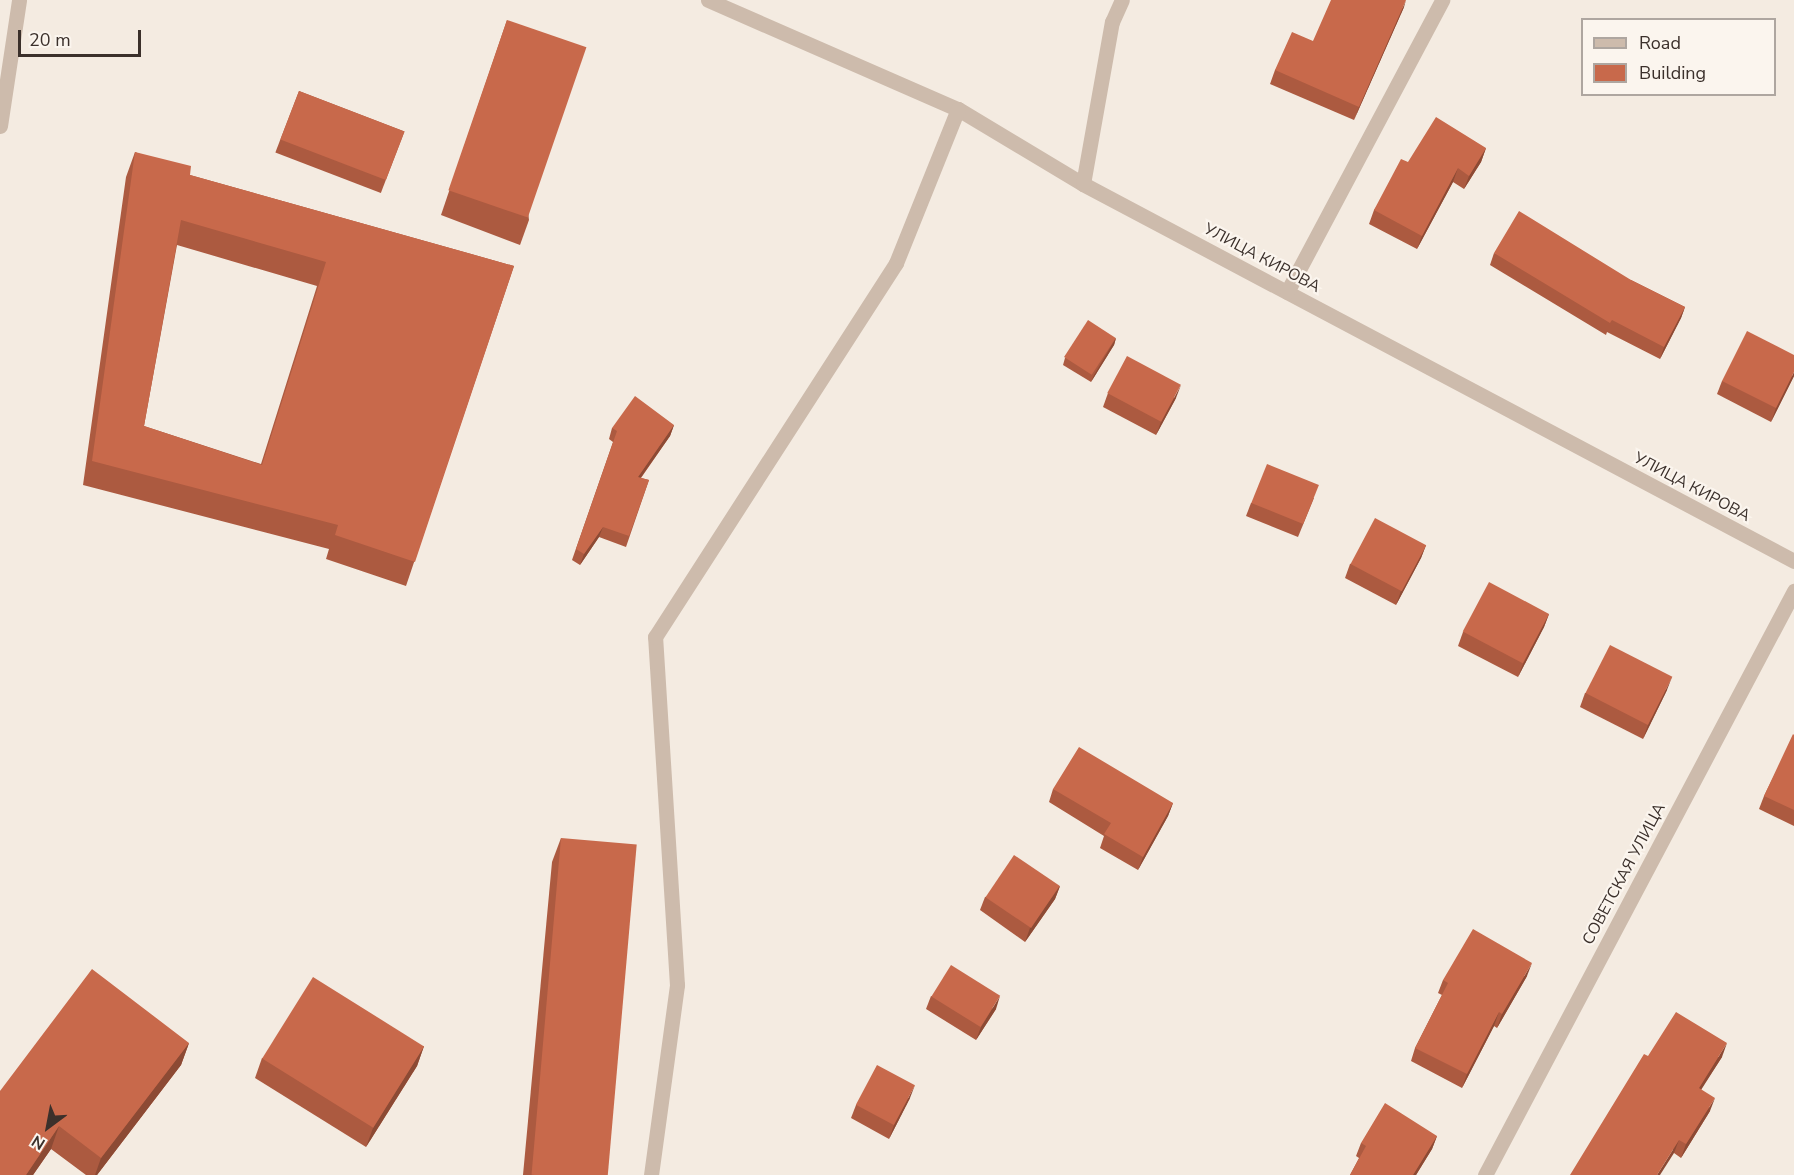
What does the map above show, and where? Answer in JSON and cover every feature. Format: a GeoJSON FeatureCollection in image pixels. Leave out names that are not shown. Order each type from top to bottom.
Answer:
{"type":"FeatureCollection","features":[{"type":"Feature","properties":{"kind":"street"},"geometry":{"type":"LineString","coordinates":[[0,126],[19,0]]}},
{"type":"Feature","properties":{"kind":"street","name":"УЛИЦА КИРОВА"},"geometry":{"type":"LineString","coordinates":[[708,0],[958,109],[1083,184],[1794,561]]}},
{"type":"Feature","properties":{"kind":"street"},"geometry":{"type":"LineString","coordinates":[[1083,184],[1112,22],[1122,0]]}},
{"type":"Feature","properties":{"kind":"street"},"geometry":{"type":"LineString","coordinates":[[1287,292],[1442,0]]}},
{"type":"Feature","properties":{"kind":"street"},"geometry":{"type":"LineString","coordinates":[[651,1175],[677,985],[655,638],[896,263],[958,109]]}},
{"type":"Feature","properties":{"kind":"street","name":"СОВЕТСКАЯ УЛИЦА"},"geometry":{"type":"LineString","coordinates":[[1485,1175],[1794,591]]}},
{"type":"Feature","properties":{"kind":"building"},"geometry":{"type":"Polygon","coordinates":[[[1331,0],[1406,0],[1359,107],[1275,70],[1292,32],[1313,41],[1331,0]]]}},
{"type":"Feature","properties":{"kind":"building"},"geometry":{"type":"Polygon","coordinates":[[[507,20],[586,47],[528,218],[448,190],[507,20]]]}},
{"type":"Feature","properties":{"kind":"building"},"geometry":{"type":"Polygon","coordinates":[[[299,91],[404,131],[386,180],[280,140],[299,91]]]}},
{"type":"Feature","properties":{"kind":"building"},"geometry":{"type":"Polygon","coordinates":[[[1436,117],[1486,148],[1469,176],[1458,168],[1422,236],[1374,210],[1401,159],[1408,162],[1436,117]]]}},
{"type":"Feature","properties":{"kind":"building"},"geometry":{"type":"Polygon","coordinates":[[[135,152],[191,166],[190,175],[514,266],[415,562],[335,535],[338,525],[92,461],[135,152]],[[181,220],[144,426],[262,465],[326,262],[181,220]]]}},
{"type":"Feature","properties":{"kind":"building"},"geometry":{"type":"Polygon","coordinates":[[[1519,211],[1631,280],[1685,307],[1664,347],[1612,320],[1610,323],[1494,253],[1519,211]]]}},
{"type":"Feature","properties":{"kind":"building"},"geometry":{"type":"Polygon","coordinates":[[[1088,320],[1116,338],[1092,375],[1064,357],[1088,320]]]}},
{"type":"Feature","properties":{"kind":"building"},"geometry":{"type":"Polygon","coordinates":[[[1747,331],[1794,355],[1794,372],[1776,408],[1722,381],[1747,331]]]}},
{"type":"Feature","properties":{"kind":"building"},"geometry":{"type":"Polygon","coordinates":[[[1127,356],[1181,385],[1161,422],[1107,393],[1127,356]]]}},
{"type":"Feature","properties":{"kind":"building"},"geometry":{"type":"Polygon","coordinates":[[[635,396],[674,425],[638,477],[649,480],[629,536],[603,527],[584,554],[576,549],[617,431],[612,428],[635,396]]]}},
{"type":"Feature","properties":{"kind":"building"},"geometry":{"type":"Polygon","coordinates":[[[1267,464],[1319,485],[1303,524],[1251,503],[1267,464]]]}},
{"type":"Feature","properties":{"kind":"building"},"geometry":{"type":"Polygon","coordinates":[[[1375,518],[1426,545],[1402,591],[1351,564],[1375,518]]]}},
{"type":"Feature","properties":{"kind":"building"},"geometry":{"type":"Polygon","coordinates":[[[1489,582],[1549,614],[1523,663],[1463,631],[1489,582]]]}},
{"type":"Feature","properties":{"kind":"building"},"geometry":{"type":"Polygon","coordinates":[[[1610,645],[1672,677],[1648,725],[1585,693],[1610,645]]]}},
{"type":"Feature","properties":{"kind":"building"},"geometry":{"type":"Polygon","coordinates":[[[1794,735],[1794,810],[1764,796],[1794,735]]]}},
{"type":"Feature","properties":{"kind":"building"},"geometry":{"type":"Polygon","coordinates":[[[1079,747],[1173,803],[1143,857],[1104,834],[1111,823],[1053,789],[1079,747]]]}},
{"type":"Feature","properties":{"kind":"building"},"geometry":{"type":"Polygon","coordinates":[[[561,838],[637,845],[608,1175],[532,1175],[561,838]]]}},
{"type":"Feature","properties":{"kind":"building"},"geometry":{"type":"Polygon","coordinates":[[[1014,855],[1060,886],[1031,928],[985,897],[1014,855]]]}},
{"type":"Feature","properties":{"kind":"building"},"geometry":{"type":"Polygon","coordinates":[[[1473,929],[1532,963],[1502,1014],[1499,1012],[1467,1074],[1415,1048],[1448,983],[1443,980],[1473,929]]]}},
{"type":"Feature","properties":{"kind":"building"},"geometry":{"type":"Polygon","coordinates":[[[951,965],[1000,996],[981,1027],[931,996],[951,965]]]}},
{"type":"Feature","properties":{"kind":"building"},"geometry":{"type":"Polygon","coordinates":[[[92,969],[189,1043],[101,1158],[59,1126],[26,1175],[0,1175],[0,1091],[92,969]]]}},
{"type":"Feature","properties":{"kind":"building"},"geometry":{"type":"Polygon","coordinates":[[[313,977],[424,1046],[373,1128],[262,1058],[313,977]]]}},
{"type":"Feature","properties":{"kind":"building"},"geometry":{"type":"Polygon","coordinates":[[[1676,1012],[1727,1043],[1699,1088],[1715,1098],[1686,1144],[1679,1140],[1657,1175],[1570,1175],[1644,1054],[1648,1056],[1676,1012]]]}},
{"type":"Feature","properties":{"kind":"building"},"geometry":{"type":"Polygon","coordinates":[[[877,1065],[915,1085],[894,1125],[856,1105],[877,1065]]]}},
{"type":"Feature","properties":{"kind":"building"},"geometry":{"type":"Polygon","coordinates":[[[1385,1103],[1437,1136],[1413,1175],[1350,1175],[1366,1146],[1361,1143],[1385,1103]]]}}]}
